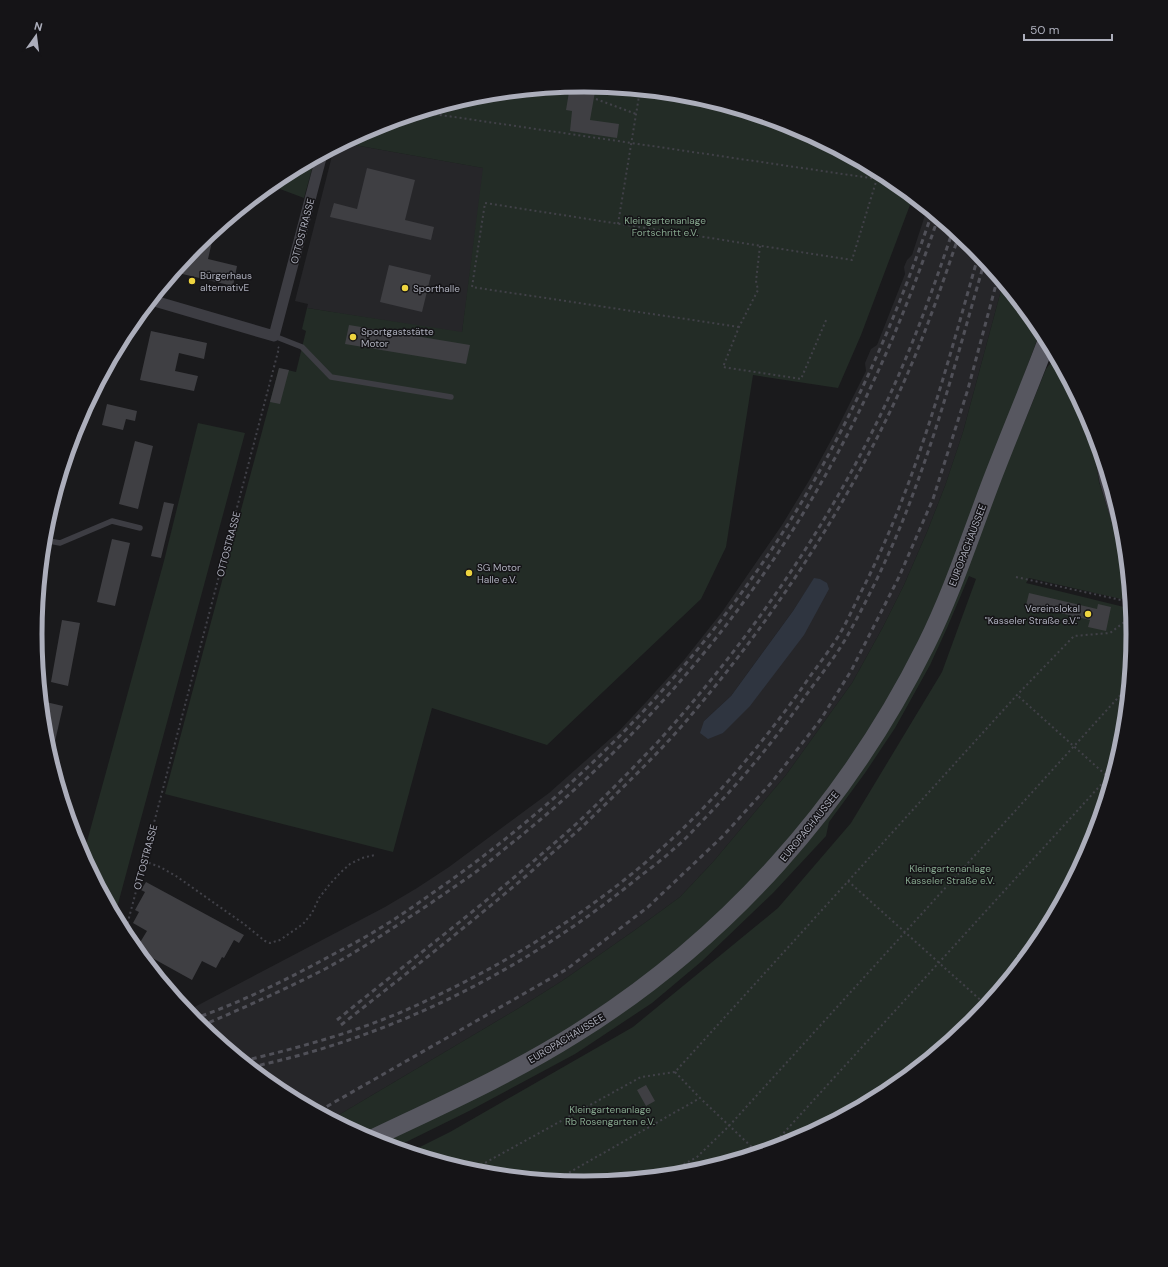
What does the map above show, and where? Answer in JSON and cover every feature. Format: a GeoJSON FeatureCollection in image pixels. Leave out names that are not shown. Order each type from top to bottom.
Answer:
{"type":"FeatureCollection","features":[{"type":"Feature","properties":{"kind":"main road","name":"EUROPACHAUSSEE"},"geometry":{"type":"LineString","coordinates":[[379,1135],[512,1070],[575,1034],[629,997],[688,951],[734,909],[767,876],[812,824],[875,736],[903,688],[926,644],[954,582],[1000,457],[1043,347]]}},
{"type":"Feature","properties":{"kind":"street","name":"OTTOSTRASSE"},"geometry":{"type":"LineString","coordinates":[[274,336],[320,160]]}},
{"type":"Feature","properties":{"kind":"street"},"geometry":{"type":"LineString","coordinates":[[156,301],[274,336]]}},
{"type":"Feature","properties":{"kind":"lane"},"geometry":{"type":"LineString","coordinates":[[274,336],[302,348],[331,377],[451,398]]}},
{"type":"Feature","properties":{"kind":"lane"},"geometry":{"type":"LineString","coordinates":[[50,541],[60,543],[112,521],[140,528]]}},
{"type":"Feature","properties":{"kind":"path"},"geometry":{"type":"LineString","coordinates":[[618,224],[639,95]]}},
{"type":"Feature","properties":{"kind":"path"},"geometry":{"type":"LineString","coordinates":[[596,99],[636,114]]}},
{"type":"Feature","properties":{"kind":"path"},"geometry":{"type":"LineString","coordinates":[[431,114],[877,179],[852,260],[485,203],[472,287],[739,327]]}},
{"type":"Feature","properties":{"kind":"path"},"geometry":{"type":"LineString","coordinates":[[760,246],[756,281],[758,290],[739,327],[722,367],[801,379],[827,318]]}},
{"type":"Feature","properties":{"kind":"path","name":"OTTOSTRASSE"},"geometry":{"type":"LineString","coordinates":[[127,925],[279,348],[274,336]]}},
{"type":"Feature","properties":{"kind":"path"},"geometry":{"type":"LineString","coordinates":[[1016,577],[1125,601]]}},
{"type":"Feature","properties":{"kind":"path"},"geometry":{"type":"LineString","coordinates":[[480,1165],[641,1077],[675,1072],[1017,695],[1074,636],[1110,633],[1126,621]]}},
{"type":"Feature","properties":{"kind":"path"},"geometry":{"type":"LineString","coordinates":[[679,1167],[697,1157],[729,1126],[1122,693]]}},
{"type":"Feature","properties":{"kind":"path"},"geometry":{"type":"LineString","coordinates":[[1017,695],[1107,776]]}},
{"type":"Feature","properties":{"kind":"path"},"geometry":{"type":"LineString","coordinates":[[778,1139],[1105,784]]}},
{"type":"Feature","properties":{"kind":"path"},"geometry":{"type":"LineString","coordinates":[[144,861],[176,876],[270,943],[280,940],[303,924],[312,913],[330,884],[350,864],[362,858],[375,856]]}},
{"type":"Feature","properties":{"kind":"path"},"geometry":{"type":"LineString","coordinates":[[848,881],[981,1001]]}},
{"type":"Feature","properties":{"kind":"path"},"geometry":{"type":"LineString","coordinates":[[675,1072],[753,1148]]}},
{"type":"Feature","properties":{"kind":"path"},"geometry":{"type":"LineString","coordinates":[[565,1175],[700,1098]]}},
{"type":"Feature","properties":{"kind":"shaded area"},"geometry":{"type":"Polygon","coordinates":[[[350,144],[484,168],[462,333],[307,308],[308,304],[295,301],[333,153],[350,144]]]}},
{"type":"Feature","properties":{"kind":"shaded area"},"geometry":{"type":"Polygon","coordinates":[[[926,213],[967,250],[1001,289],[963,432],[945,486],[904,585],[852,683],[786,775],[713,862],[680,897],[562,981],[337,1116],[283,1084],[227,1041],[193,1008],[385,907],[449,867],[549,793],[619,731],[684,660],[722,612],[782,525],[810,479],[866,371],[865,363],[871,349],[877,345],[905,274],[904,267],[907,260],[912,255],[926,213]],[[814,579],[793,611],[731,696],[704,721],[723,733],[814,579]]]}},
{"type":"Feature","properties":{"kind":"shaded area"},"geometry":{"type":"Polygon","coordinates":[[[814,578],[820,579],[827,583],[829,589],[804,635],[750,706],[723,733],[708,739],[700,733],[704,721],[731,696],[793,611],[814,578]]]}},
{"type":"Feature","properties":{"kind":"green space","name":"SG Motor Halle e.V."},"geometry":{"type":"Polygon","coordinates":[[[584,92],[655,96],[724,110],[758,120],[791,133],[824,147],[855,164],[911,202],[861,335],[838,388],[753,375],[726,547],[701,599],[547,745],[432,708],[393,852],[165,794],[279,368],[296,372],[306,331],[302,329],[307,308],[462,332],[483,168],[350,144],[410,120],[478,102],[513,96],[584,92]]]}},
{"type":"Feature","properties":{"kind":"green space"},"geometry":{"type":"Polygon","coordinates":[[[313,164],[304,198],[280,189],[281,184],[313,164]]]}},
{"type":"Feature","properties":{"kind":"green space"},"geometry":{"type":"Polygon","coordinates":[[[1001,289],[1038,337],[963,541],[917,649],[849,765],[759,876],[654,971],[541,1047],[373,1132],[337,1116],[562,981],[680,897],[713,862],[786,775],[852,683],[904,585],[945,486],[963,432],[1001,289]]]}},
{"type":"Feature","properties":{"kind":"green space","name":"Kleingartenanlage Kasseler Straße e.V."},"geometry":{"type":"Polygon","coordinates":[[[1053,363],[1070,394],[1085,426],[1086,438],[1089,438],[1094,451],[1099,482],[1118,541],[1125,599],[1121,599],[1029,578],[1026,583],[1124,607],[1126,634],[1125,669],[1116,739],[1108,774],[1085,841],[1053,905],[1035,935],[991,991],[967,1017],[941,1041],[885,1084],[855,1103],[824,1120],[791,1134],[758,1147],[724,1157],[655,1171],[584,1176],[513,1171],[478,1165],[416,1149],[450,1132],[633,1027],[778,908],[851,823],[942,672],[976,579],[969,576],[930,665],[895,728],[865,773],[829,822],[826,836],[773,893],[702,961],[652,1003],[575,1054],[469,1111],[402,1144],[387,1138],[633,1003],[859,772],[1022,428],[1049,365],[1053,363]]]}},
{"type":"Feature","properties":{"kind":"green space"},"geometry":{"type":"Polygon","coordinates":[[[198,423],[245,433],[117,907],[86,847],[164,561],[198,423]]]}},
{"type":"Feature","properties":{"kind":"building"},"geometry":{"type":"Polygon","coordinates":[[[569,92],[595,92],[590,120],[619,124],[617,138],[570,131],[572,111],[566,110],[569,92]]]}},
{"type":"Feature","properties":{"kind":"building"},"geometry":{"type":"Polygon","coordinates":[[[367,168],[415,180],[405,220],[434,227],[431,240],[330,217],[334,203],[357,209],[367,168]]]}},
{"type":"Feature","properties":{"kind":"building"},"geometry":{"type":"Polygon","coordinates":[[[213,239],[208,259],[237,266],[233,286],[179,273],[213,239]]]}},
{"type":"Feature","properties":{"kind":"building","name":"Sporthalle"},"geometry":{"type":"Polygon","coordinates":[[[389,265],[431,275],[422,312],[380,302],[389,265]]]}},
{"type":"Feature","properties":{"kind":"building"},"geometry":{"type":"Polygon","coordinates":[[[349,325],[470,345],[466,364],[345,344],[349,325]]]}},
{"type":"Feature","properties":{"kind":"building"},"geometry":{"type":"Polygon","coordinates":[[[151,331],[207,343],[204,359],[179,353],[175,371],[198,376],[194,391],[140,380],[151,331]]]}},
{"type":"Feature","properties":{"kind":"building"},"geometry":{"type":"Polygon","coordinates":[[[279,368],[289,370],[280,404],[270,402],[279,368]]]}},
{"type":"Feature","properties":{"kind":"building"},"geometry":{"type":"Polygon","coordinates":[[[107,404],[137,411],[135,421],[126,419],[123,430],[102,425],[107,404]]]}},
{"type":"Feature","properties":{"kind":"building"},"geometry":{"type":"Polygon","coordinates":[[[135,441],[153,446],[138,509],[119,504],[135,441]]]}},
{"type":"Feature","properties":{"kind":"building"},"geometry":{"type":"Polygon","coordinates":[[[164,502],[174,504],[161,558],[151,556],[164,502]]]}},
{"type":"Feature","properties":{"kind":"building"},"geometry":{"type":"Polygon","coordinates":[[[112,539],[130,543],[115,606],[97,602],[112,539]]]}},
{"type":"Feature","properties":{"kind":"building","name":"Vereinslokal \"Kasseler Straße e.V.\""},"geometry":{"type":"Polygon","coordinates":[[[1029,593],[1097,609],[1098,604],[1111,607],[1106,631],[1088,627],[1090,620],[1026,605],[1029,593]]]}},
{"type":"Feature","properties":{"kind":"building"},"geometry":{"type":"Polygon","coordinates":[[[62,620],[80,623],[68,686],[51,682],[62,620]]]}},
{"type":"Feature","properties":{"kind":"building"},"geometry":{"type":"Polygon","coordinates":[[[47,702],[63,706],[54,747],[47,702]]]}},
{"type":"Feature","properties":{"kind":"building"},"geometry":{"type":"Polygon","coordinates":[[[146,882],[244,935],[239,943],[234,940],[224,958],[222,957],[216,968],[202,961],[192,980],[149,956],[139,943],[147,931],[133,923],[139,912],[135,910],[145,892],[141,890],[146,882]]]}},
{"type":"Feature","properties":{"kind":"building"},"geometry":{"type":"Polygon","coordinates":[[[646,1085],[655,1101],[646,1106],[637,1090],[646,1085]]]}},
{"type":"Feature","properties":{"kind":"railway"},"geometry":{"type":"LineString","coordinates":[[200,1016],[247,998],[299,973],[389,923],[434,892],[493,849],[549,802],[603,753],[654,700],[702,644],[746,586],[787,526],[824,463],[840,433],[884,340],[930,217]]}},
{"type":"Feature","properties":{"kind":"railway"},"geometry":{"type":"LineString","coordinates":[[208,1023],[279,992],[325,969],[392,929],[468,878],[563,800],[608,758],[651,714],[692,668],[766,571],[799,520],[830,467],[861,407],[890,345],[937,222]]}},
{"type":"Feature","properties":{"kind":"railway"},"geometry":{"type":"LineString","coordinates":[[337,1020],[487,899],[575,825],[655,745],[720,669],[780,588],[807,547],[857,461],[891,393],[928,301],[951,235]]}},
{"type":"Feature","properties":{"kind":"railway"},"geometry":{"type":"LineString","coordinates":[[341,1025],[414,968],[577,832],[657,753],[714,688],[776,606],[831,520],[857,476],[881,430],[911,366],[933,310],[957,241]]}},
{"type":"Feature","properties":{"kind":"railway"},"geometry":{"type":"LineString","coordinates":[[250,1059],[330,1038],[394,1015],[450,989],[518,952],[583,911],[644,864],[691,821],[725,785],[773,727],[835,642],[880,553],[914,469],[942,383],[977,261]]}},
{"type":"Feature","properties":{"kind":"railway"},"geometry":{"type":"LineString","coordinates":[[257,1065],[304,1054],[356,1038],[407,1018],[504,970],[551,941],[596,910],[653,867],[684,840],[721,801],[770,744],[834,657],[850,631],[878,577],[903,521],[927,456],[945,400],[983,267]]}},
{"type":"Feature","properties":{"kind":"railway"},"geometry":{"type":"LineString","coordinates":[[323,1109],[567,969],[648,907],[723,836],[772,782],[821,719],[851,671],[899,577],[933,499],[968,389],[996,283]]}},
{"type":"Feature","properties":{"kind":"place","name":"Bürgerhaus alternativE"},"geometry":{"type":"Point","coordinates":[192,281]}},
{"type":"Feature","properties":{"kind":"place","name":"Sporthalle"},"geometry":{"type":"Point","coordinates":[405,288]}},
{"type":"Feature","properties":{"kind":"place","name":"Sportgaststätte Motor"},"geometry":{"type":"Point","coordinates":[353,337]}},
{"type":"Feature","properties":{"kind":"place","name":"SG Motor Halle e.V."},"geometry":{"type":"Point","coordinates":[469,573]}},
{"type":"Feature","properties":{"kind":"place","name":"Vereinslokal \"Kasseler Straße e.V.\""},"geometry":{"type":"Point","coordinates":[1088,614]}},
{"type":"Feature","properties":{"kind":"park label","name":"Kleingartenanlage Fortschritt e.V."},"geometry":{"type":"Point","coordinates":[665,226]}},
{"type":"Feature","properties":{"kind":"park label","name":"Kleingartenanlage Rb Rosengarten e.V."},"geometry":{"type":"Point","coordinates":[610,1114]}}]}
